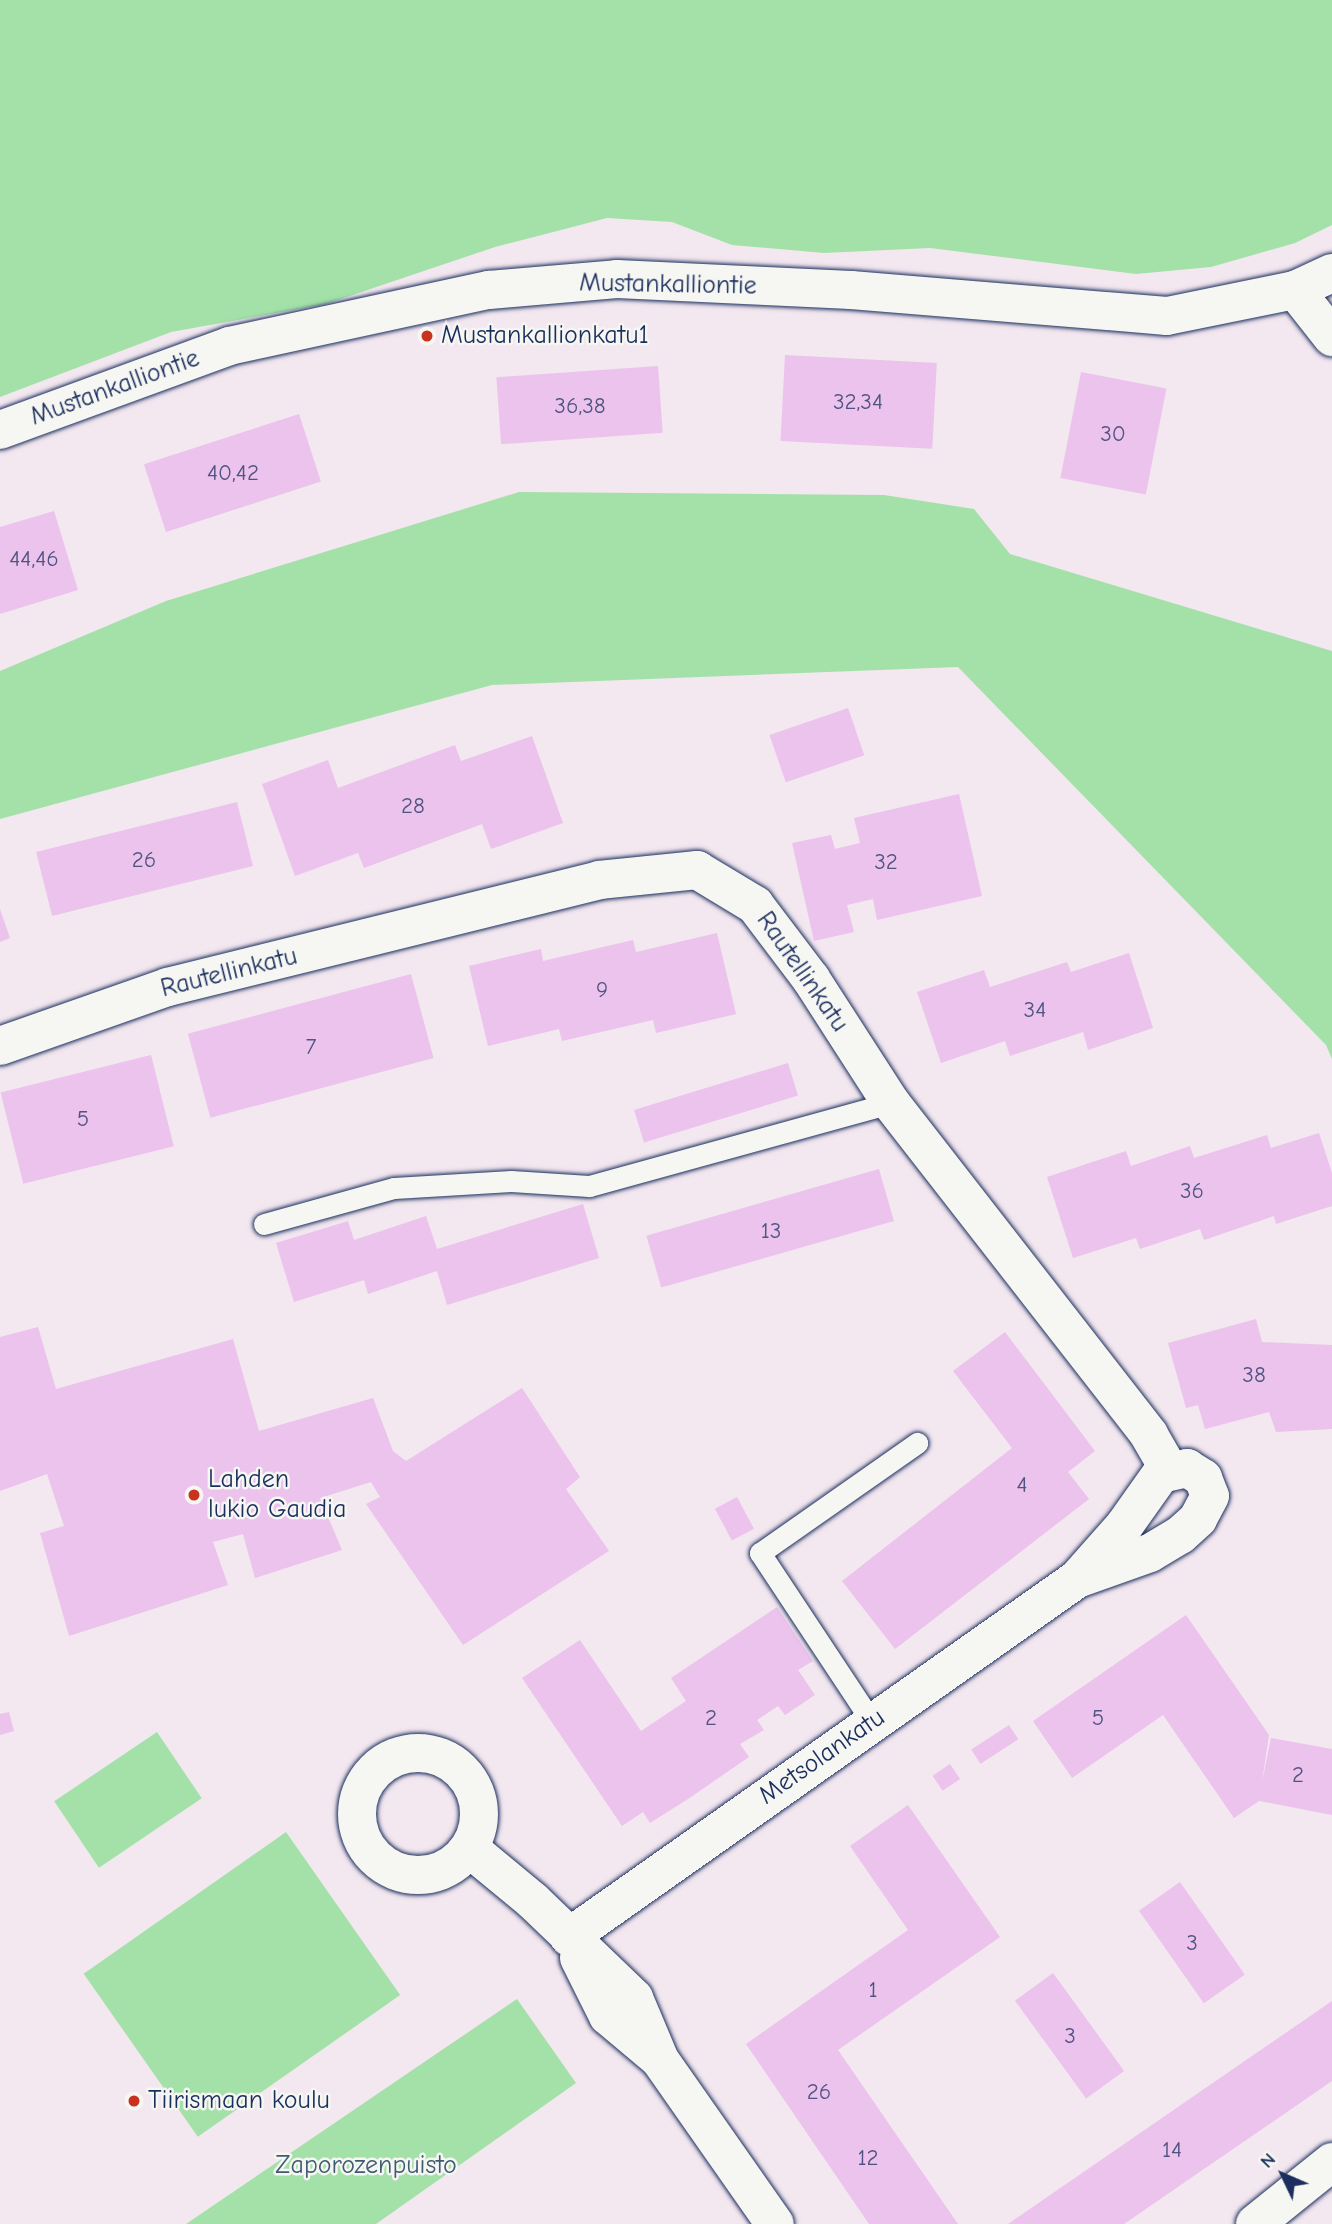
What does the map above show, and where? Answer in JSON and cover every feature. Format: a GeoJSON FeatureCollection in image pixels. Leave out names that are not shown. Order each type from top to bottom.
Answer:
{"type":"FeatureCollection","features":[{"type":"Feature","properties":{"kind":"street","name":"Mustankalliontie"},"geometry":{"type":"LineString","coordinates":[[0,430],[229,346],[489,290],[617,279],[851,290],[1167,316],[1296,290],[1332,273]]}},
{"type":"Feature","properties":{"kind":"street"},"geometry":{"type":"LineString","coordinates":[[1296,290],[1332,337]]}},
{"type":"Feature","properties":{"kind":"street","name":"Rautellinkatu"},"geometry":{"type":"LineString","coordinates":[[0,1046],[169,987],[599,880],[697,870],[755,905],[811,979],[891,1103],[1149,1435],[1169,1469]]}},
{"type":"Feature","properties":{"kind":"street","name":"Metsolankatu"},"geometry":{"type":"LineString","coordinates":[[569,1937],[1077,1579],[1169,1469],[1187,1468],[1203,1478],[1210,1496],[1198,1519],[1150,1553],[1077,1579]]}},
{"type":"Feature","properties":{"kind":"street"},"geometry":{"type":"LineString","coordinates":[[469,1848],[569,1937],[608,2016],[660,2060],[775,2224]]}},
{"type":"Feature","properties":{"kind":"street"},"geometry":{"type":"LineString","coordinates":[[1270,2214],[1332,2162]]}},
{"type":"Feature","properties":{"kind":"street"},"geometry":{"type":"LineString","coordinates":[[1270,2214],[1332,2183]]}},
{"type":"Feature","properties":{"kind":"lane"},"geometry":{"type":"LineString","coordinates":[[264,1224],[394,1188],[511,1181],[589,1186],[891,1103]]}},
{"type":"Feature","properties":{"kind":"lane"},"geometry":{"type":"LineString","coordinates":[[872,1722],[760,1553],[917,1443]]}},
{"type":"Feature","properties":{"kind":"green space"},"geometry":{"type":"Polygon","coordinates":[[[0,0],[1332,0],[1332,225],[1295,243],[1211,267],[1136,274],[930,248],[824,253],[732,245],[672,222],[607,218],[495,247],[326,304],[171,332],[0,397],[0,0]]]}},
{"type":"Feature","properties":{"kind":"green space"},"geometry":{"type":"Polygon","coordinates":[[[519,492],[884,495],[974,509],[1010,554],[1332,651],[1332,1059],[1326,1045],[958,667],[492,685],[0,819],[0,671],[166,601],[519,492]]]}},
{"type":"Feature","properties":{"kind":"green space"},"geometry":{"type":"Polygon","coordinates":[[[157,1732],[202,1798],[99,1868],[54,1801],[157,1732]]]}},
{"type":"Feature","properties":{"kind":"green space"},"geometry":{"type":"Polygon","coordinates":[[[286,1832],[400,1995],[198,2137],[84,1974],[286,1832]]]}},
{"type":"Feature","properties":{"kind":"green space","name":"Zaporozenpuisto"},"geometry":{"type":"Polygon","coordinates":[[[517,1999],[576,2083],[376,2224],[186,2224],[517,1999]]]}},
{"type":"Feature","properties":{"kind":"building"},"geometry":{"type":"Polygon","coordinates":[[[785,355],[937,363],[932,449],[780,441],[785,355]]]}},
{"type":"Feature","properties":{"kind":"building"},"geometry":{"type":"Polygon","coordinates":[[[658,366],[663,433],[501,444],[496,377],[658,366]]]}},
{"type":"Feature","properties":{"kind":"building"},"geometry":{"type":"Polygon","coordinates":[[[1081,372],[1166,389],[1146,495],[1060,478],[1081,372]]]}},
{"type":"Feature","properties":{"kind":"building"},"geometry":{"type":"Polygon","coordinates":[[[299,414],[321,482],[166,532],[144,464],[299,414]]]}},
{"type":"Feature","properties":{"kind":"building"},"geometry":{"type":"Polygon","coordinates":[[[54,511],[78,590],[0,614],[0,527],[54,511]]]}},
{"type":"Feature","properties":{"kind":"building"},"geometry":{"type":"Polygon","coordinates":[[[848,708],[864,755],[786,782],[770,735],[848,708]]]}},
{"type":"Feature","properties":{"kind":"building"},"geometry":{"type":"Polygon","coordinates":[[[532,736],[563,823],[491,849],[482,824],[364,868],[358,853],[295,876],[262,784],[328,760],[338,788],[455,745],[461,761],[532,736]]]}},
{"type":"Feature","properties":{"kind":"building"},"geometry":{"type":"Polygon","coordinates":[[[959,794],[982,896],[877,920],[873,899],[847,905],[854,932],[814,941],[792,843],[831,835],[835,849],[860,843],[854,818],[959,794]]]}},
{"type":"Feature","properties":{"kind":"building"},"geometry":{"type":"Polygon","coordinates":[[[237,802],[253,866],[52,916],[36,852],[237,802]]]}},
{"type":"Feature","properties":{"kind":"building"},"geometry":{"type":"Polygon","coordinates":[[[0,909],[10,938],[0,942],[0,909]]]}},
{"type":"Feature","properties":{"kind":"building"},"geometry":{"type":"Polygon","coordinates":[[[717,933],[736,1014],[656,1033],[653,1020],[562,1041],[559,1029],[488,1046],[469,966],[541,949],[543,961],[633,940],[636,952],[717,933]]]}},
{"type":"Feature","properties":{"kind":"building"},"geometry":{"type":"Polygon","coordinates":[[[1129,953],[1153,1028],[1088,1050],[1083,1032],[1010,1056],[1005,1041],[941,1063],[917,992],[984,970],[990,987],[1067,962],[1071,972],[1129,953]]]}},
{"type":"Feature","properties":{"kind":"building"},"geometry":{"type":"Polygon","coordinates":[[[411,974],[434,1058],[210,1118],[188,1034],[411,974]]]}},
{"type":"Feature","properties":{"kind":"building"},"geometry":{"type":"Polygon","coordinates":[[[151,1055],[174,1146],[23,1184],[1,1092],[151,1055]]]}},
{"type":"Feature","properties":{"kind":"building"},"geometry":{"type":"Polygon","coordinates":[[[788,1063],[798,1096],[644,1143],[634,1110],[788,1063]]]}},
{"type":"Feature","properties":{"kind":"building"},"geometry":{"type":"Polygon","coordinates":[[[1319,1133],[1332,1173],[1332,1206],[1276,1224],[1274,1216],[1204,1240],[1200,1229],[1140,1249],[1136,1238],[1073,1258],[1047,1177],[1126,1151],[1131,1166],[1190,1146],[1194,1158],[1267,1135],[1271,1148],[1319,1133]]]}},
{"type":"Feature","properties":{"kind":"building"},"geometry":{"type":"Polygon","coordinates":[[[879,1169],[894,1221],[661,1288],[646,1236],[879,1169]]]}},
{"type":"Feature","properties":{"kind":"building"},"geometry":{"type":"Polygon","coordinates":[[[583,1204],[599,1258],[447,1305],[437,1271],[368,1294],[364,1280],[294,1302],[276,1243],[348,1221],[354,1240],[426,1216],[437,1249],[583,1204]]]}},
{"type":"Feature","properties":{"kind":"building"},"geometry":{"type":"Polygon","coordinates":[[[1256,1319],[1262,1342],[1332,1345],[1332,1429],[1276,1432],[1269,1412],[1205,1429],[1198,1405],[1186,1408],[1168,1343],[1256,1319]]]}},
{"type":"Feature","properties":{"kind":"building"},"geometry":{"type":"Polygon","coordinates":[[[38,1327],[56,1389],[233,1339],[259,1431],[373,1398],[393,1451],[406,1461],[522,1388],[580,1477],[566,1489],[609,1551],[463,1645],[366,1504],[380,1497],[371,1482],[320,1498],[342,1550],[255,1578],[243,1534],[213,1542],[228,1585],[69,1636],[40,1533],[64,1526],[47,1474],[0,1491],[0,1337],[38,1327]]]}},
{"type":"Feature","properties":{"kind":"building"},"geometry":{"type":"Polygon","coordinates":[[[1005,1332],[1095,1451],[1068,1472],[1089,1499],[895,1649],[842,1581],[1012,1448],[953,1371],[1005,1332]]]}},
{"type":"Feature","properties":{"kind":"building"},"geometry":{"type":"Polygon","coordinates":[[[737,1497],[754,1529],[732,1541],[715,1509],[737,1497]]]}},
{"type":"Feature","properties":{"kind":"building"},"geometry":{"type":"Polygon","coordinates":[[[777,1607],[813,1661],[798,1670],[815,1695],[785,1715],[778,1706],[757,1720],[764,1730],[740,1744],[749,1757],[688,1799],[650,1823],[643,1812],[622,1826],[522,1678],[580,1640],[641,1731],[686,1701],[671,1678],[777,1607]]]}},
{"type":"Feature","properties":{"kind":"building"},"geometry":{"type":"Polygon","coordinates":[[[1186,1615],[1269,1735],[1262,1782],[1271,1738],[1332,1749],[1332,1815],[1259,1801],[1234,1818],[1163,1715],[1072,1778],[1033,1721],[1186,1615]]]}},
{"type":"Feature","properties":{"kind":"building"},"geometry":{"type":"Polygon","coordinates":[[[9,1712],[14,1731],[0,1735],[0,1714],[9,1712]]]}},
{"type":"Feature","properties":{"kind":"building"},"geometry":{"type":"Polygon","coordinates":[[[1009,1725],[1018,1739],[981,1764],[971,1750],[1009,1725]]]}},
{"type":"Feature","properties":{"kind":"building"},"geometry":{"type":"Polygon","coordinates":[[[950,1764],[960,1779],[943,1791],[933,1776],[950,1764]]]}},
{"type":"Feature","properties":{"kind":"building"},"geometry":{"type":"Polygon","coordinates":[[[908,1805],[1000,1937],[838,2050],[958,2224],[869,2224],[746,2044],[908,1930],[850,1846],[908,1805]]]}},
{"type":"Feature","properties":{"kind":"building"},"geometry":{"type":"Polygon","coordinates":[[[1180,1882],[1245,1975],[1204,2003],[1139,1911],[1180,1882]]]}},
{"type":"Feature","properties":{"kind":"building"},"geometry":{"type":"Polygon","coordinates":[[[1053,1973],[1124,2071],[1086,2099],[1015,2001],[1053,1973]]]}},
{"type":"Feature","properties":{"kind":"building"},"geometry":{"type":"Polygon","coordinates":[[[1332,2001],[1332,2081],[1124,2224],[1008,2224],[1332,2001]]]}},
{"type":"Feature","properties":{"kind":"place","name":"Mustankallionkatu1"},"geometry":{"type":"Point","coordinates":[427,336]}},
{"type":"Feature","properties":{"kind":"place","name":"Lahden lukio Gaudia"},"geometry":{"type":"Point","coordinates":[194,1495]}},
{"type":"Feature","properties":{"kind":"place","name":"Tiirismaan koulu"},"geometry":{"type":"Point","coordinates":[134,2101]}}]}
